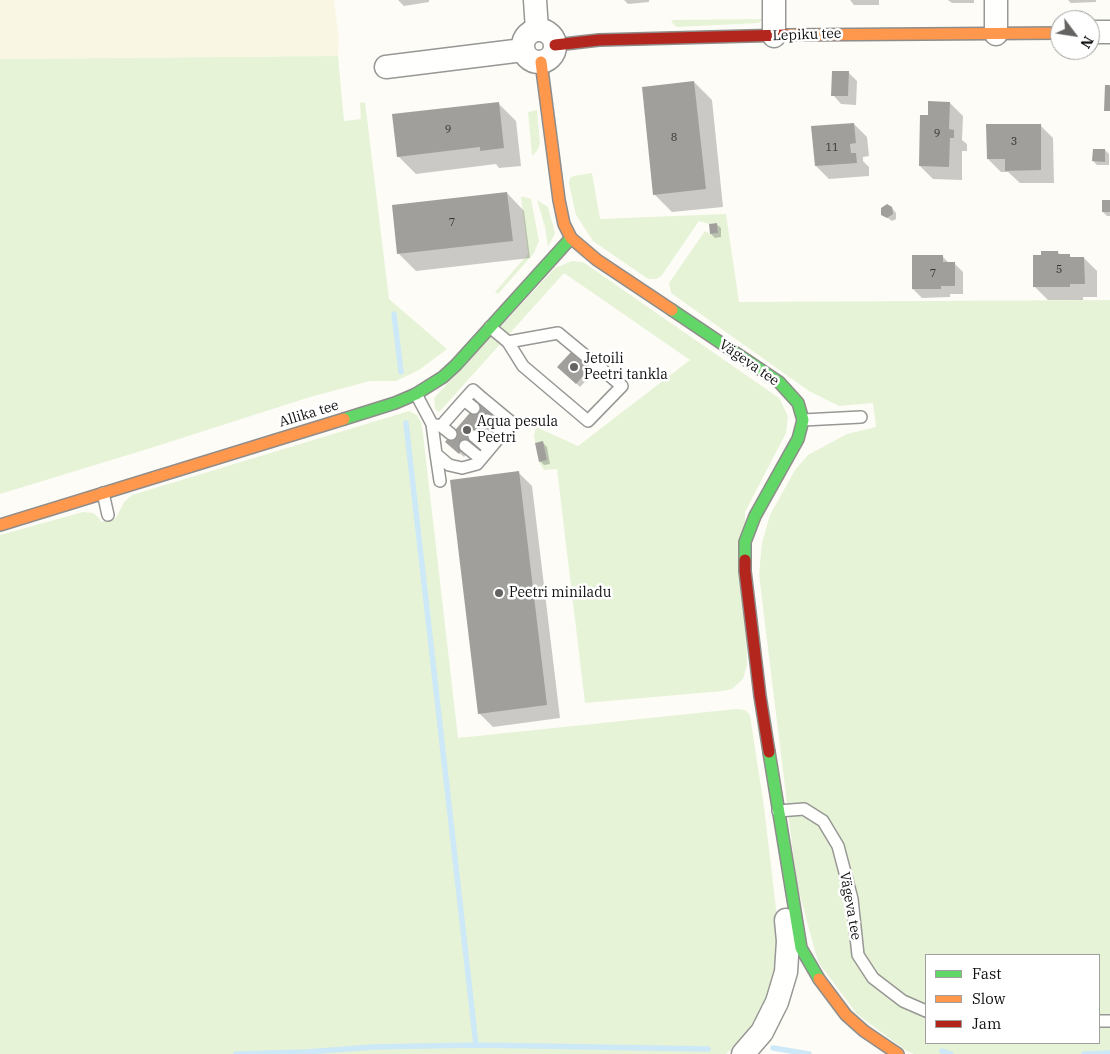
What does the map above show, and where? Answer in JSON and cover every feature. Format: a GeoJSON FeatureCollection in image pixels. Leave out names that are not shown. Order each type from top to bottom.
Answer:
{"type":"FeatureCollection","features":[{"type":"Feature","properties":{"kind":"street"},"geometry":{"type":"LineString","coordinates":[[535,0],[537,30],[549,34],[540,52],[559,200],[564,224],[570,238]]}},
{"type":"Feature","properties":{"kind":"street"},"geometry":{"type":"LineString","coordinates":[[774,0],[774,36]]}},
{"type":"Feature","properties":{"kind":"street"},"geometry":{"type":"LineString","coordinates":[[996,0],[996,34]]}},
{"type":"Feature","properties":{"kind":"street","name":"Lepiku tee"},"geometry":{"type":"LineString","coordinates":[[386,67],[540,52],[599,40],[810,34],[1050,33]]}},
{"type":"Feature","properties":{"kind":"street","name":"Allika tee"},"geometry":{"type":"LineString","coordinates":[[0,525],[395,404],[416,394],[443,377],[456,365],[570,238]]}},
{"type":"Feature","properties":{"kind":"street","name":"Vägeva tee"},"geometry":{"type":"LineString","coordinates":[[570,238],[597,260],[779,382],[798,403],[803,420]]}},
{"type":"Feature","properties":{"kind":"street"},"geometry":{"type":"LineString","coordinates":[[743,1054],[762,1032],[777,1002],[786,972],[788,942],[778,811],[760,696],[746,580],[745,542],[755,516],[798,438],[803,420]]}},
{"type":"Feature","properties":{"kind":"street"},"geometry":{"type":"LineString","coordinates":[[780,834],[801,948],[816,975],[846,1015],[864,1032],[898,1054]]}},
{"type":"Feature","properties":{"kind":"lane"},"geometry":{"type":"LineString","coordinates":[[490,327],[508,342],[523,366],[588,421],[622,386],[558,333],[508,342]]}},
{"type":"Feature","properties":{"kind":"lane"},"geometry":{"type":"LineString","coordinates":[[436,454],[449,465],[462,468],[477,464],[512,422],[473,390],[450,417],[437,425]]}},
{"type":"Feature","properties":{"kind":"lane"},"geometry":{"type":"LineString","coordinates":[[416,394],[437,425],[451,434]]}},
{"type":"Feature","properties":{"kind":"lane"},"geometry":{"type":"LineString","coordinates":[[464,400],[474,408]]}},
{"type":"Feature","properties":{"kind":"lane"},"geometry":{"type":"LineString","coordinates":[[450,417],[459,425]]}},
{"type":"Feature","properties":{"kind":"lane"},"geometry":{"type":"LineString","coordinates":[[803,420],[861,417]]}},
{"type":"Feature","properties":{"kind":"lane"},"geometry":{"type":"LineString","coordinates":[[487,420],[502,433]]}},
{"type":"Feature","properties":{"kind":"lane"},"geometry":{"type":"LineString","coordinates":[[437,425],[436,454],[440,481]]}},
{"type":"Feature","properties":{"kind":"lane"},"geometry":{"type":"LineString","coordinates":[[474,436],[489,449]]}},
{"type":"Feature","properties":{"kind":"lane"},"geometry":{"type":"LineString","coordinates":[[465,446],[481,459]]}},
{"type":"Feature","properties":{"kind":"lane"},"geometry":{"type":"LineString","coordinates":[[103,493],[108,514]]}},
{"type":"Feature","properties":{"kind":"lane","name":"Vägeva tee"},"geometry":{"type":"LineString","coordinates":[[778,811],[804,809],[823,820],[838,846],[852,898],[858,955],[873,978],[903,1001],[925,1011]]}},
{"type":"Feature","properties":{"kind":"shaded area"},"geometry":{"type":"Polygon","coordinates":[[[0,0],[334,0],[339,38],[338,56],[0,59],[0,0]]]}},
{"type":"Feature","properties":{"kind":"green space"},"geometry":{"type":"Polygon","coordinates":[[[763,19],[759,23],[677,27],[671,20],[763,19]]]}},
{"type":"Feature","properties":{"kind":"green space"},"geometry":{"type":"Polygon","coordinates":[[[338,56],[344,121],[361,119],[360,103],[365,102],[389,299],[447,349],[419,370],[396,381],[370,381],[310,397],[0,494],[0,59],[338,56]]]}},
{"type":"Feature","properties":{"kind":"green space"},"geometry":{"type":"Polygon","coordinates":[[[537,110],[540,144],[532,156],[528,112],[537,110]]]}},
{"type":"Feature","properties":{"kind":"green space"},"geometry":{"type":"Polygon","coordinates":[[[592,173],[600,219],[726,214],[739,302],[1110,300],[1110,1054],[914,1054],[905,1050],[857,1014],[818,962],[797,885],[759,575],[762,543],[770,515],[795,470],[808,455],[847,434],[876,427],[873,403],[839,406],[809,391],[671,293],[669,283],[705,231],[710,234],[718,233],[717,223],[709,224],[699,221],[662,275],[657,279],[648,279],[593,241],[576,215],[569,184],[570,178],[592,173]]]}},
{"type":"Feature","properties":{"kind":"green space"},"geometry":{"type":"Polygon","coordinates":[[[521,197],[531,199],[539,241],[534,253],[498,294],[495,292],[528,254],[521,197]]]}},
{"type":"Feature","properties":{"kind":"green space"},"geometry":{"type":"Polygon","coordinates":[[[537,200],[548,207],[555,233],[548,247],[545,227],[537,200]]]}},
{"type":"Feature","properties":{"kind":"green space"},"geometry":{"type":"Polygon","coordinates":[[[572,261],[583,262],[779,398],[788,416],[786,433],[745,512],[747,665],[743,679],[732,689],[585,703],[557,469],[544,470],[539,462],[547,460],[543,442],[535,443],[534,436],[536,427],[578,446],[690,360],[564,273],[441,410],[439,412],[435,409],[434,398],[555,268],[572,261]]]}},
{"type":"Feature","properties":{"kind":"green space"},"geometry":{"type":"Polygon","coordinates":[[[409,411],[417,415],[421,422],[423,434],[458,738],[736,709],[745,710],[750,715],[764,807],[779,934],[773,983],[760,1016],[746,1034],[726,1054],[0,1054],[0,535],[83,512],[93,513],[101,522],[116,518],[124,502],[132,495],[409,411]]]}},
{"type":"Feature","properties":{"kind":"building"},"geometry":{"type":"Polygon","coordinates":[[[832,71],[849,71],[848,96],[831,96],[832,71]]]}},
{"type":"Feature","properties":{"kind":"building"},"geometry":{"type":"Polygon","coordinates":[[[694,81],[706,189],[653,195],[642,87],[694,81]]]}},
{"type":"Feature","properties":{"kind":"building"},"geometry":{"type":"Polygon","coordinates":[[[1105,85],[1110,85],[1110,111],[1104,111],[1105,85]]]}},
{"type":"Feature","properties":{"kind":"building"},"geometry":{"type":"Polygon","coordinates":[[[928,101],[950,102],[949,129],[954,130],[954,138],[950,138],[949,167],[919,166],[920,115],[928,115],[928,101]]]}},
{"type":"Feature","properties":{"kind":"building"},"geometry":{"type":"Polygon","coordinates":[[[499,102],[504,148],[480,151],[480,147],[397,157],[392,114],[499,102]]]}},
{"type":"Feature","properties":{"kind":"building"},"geometry":{"type":"Polygon","coordinates":[[[854,123],[856,143],[850,144],[851,153],[856,153],[857,163],[815,166],[811,126],[854,123]]]}},
{"type":"Feature","properties":{"kind":"building"},"geometry":{"type":"Polygon","coordinates":[[[986,124],[1041,124],[1041,170],[1005,171],[1005,159],[987,159],[986,124]]]}},
{"type":"Feature","properties":{"kind":"building"},"geometry":{"type":"Polygon","coordinates":[[[1093,149],[1105,149],[1105,162],[1092,161],[1093,149]]]}},
{"type":"Feature","properties":{"kind":"building"},"geometry":{"type":"Polygon","coordinates":[[[507,192],[513,241],[397,254],[392,205],[507,192]]]}},
{"type":"Feature","properties":{"kind":"building"},"geometry":{"type":"Polygon","coordinates":[[[1102,200],[1110,200],[1110,212],[1102,212],[1102,200]]]}},
{"type":"Feature","properties":{"kind":"building"},"geometry":{"type":"Polygon","coordinates":[[[887,204],[892,207],[893,214],[887,218],[881,215],[881,208],[887,204]]]}},
{"type":"Feature","properties":{"kind":"building"},"geometry":{"type":"Polygon","coordinates":[[[717,223],[718,233],[710,234],[709,224],[717,223]]]}},
{"type":"Feature","properties":{"kind":"building"},"geometry":{"type":"Polygon","coordinates":[[[1041,251],[1058,251],[1058,254],[1070,254],[1070,257],[1084,257],[1085,284],[1070,284],[1070,287],[1033,287],[1033,255],[1041,255],[1041,251]]]}},
{"type":"Feature","properties":{"kind":"building"},"geometry":{"type":"Polygon","coordinates":[[[912,255],[943,255],[943,262],[955,262],[955,286],[941,286],[941,289],[912,289],[912,255]]]}},
{"type":"Feature","properties":{"kind":"building","name":"Jetoili Peetri tankla"},"geometry":{"type":"Polygon","coordinates":[[[572,351],[590,368],[576,384],[557,367],[572,351]]]}},
{"type":"Feature","properties":{"kind":"building","name":"Aqua pesula Peetri"},"geometry":{"type":"Polygon","coordinates":[[[479,402],[492,414],[459,454],[445,442],[479,402]]]}},
{"type":"Feature","properties":{"kind":"building"},"geometry":{"type":"Polygon","coordinates":[[[543,441],[547,460],[539,462],[535,443],[543,441]]]}},
{"type":"Feature","properties":{"kind":"building","name":"Peetri miniladu"},"geometry":{"type":"Polygon","coordinates":[[[519,471],[547,705],[478,714],[450,480],[519,471]]]}},
{"type":"Feature","properties":{"kind":"waterway"},"geometry":{"type":"LineString","coordinates":[[394,314],[401,372]]}},
{"type":"Feature","properties":{"kind":"waterway"},"geometry":{"type":"LineString","coordinates":[[406,423],[476,1045]]}},
{"type":"Feature","properties":{"kind":"waterway"},"geometry":{"type":"LineString","coordinates":[[236,1054],[306,1052],[373,1047],[476,1045],[708,1049]]}},
{"type":"Feature","properties":{"kind":"waterway"},"geometry":{"type":"LineString","coordinates":[[773,1048],[809,1054]]}},
{"type":"Feature","properties":{"kind":"waterway"},"geometry":{"type":"LineString","coordinates":[[942,1051],[951,1054]]}},
{"type":"Feature","properties":{"kind":"waterway"},"geometry":{"type":"LineString","coordinates":[[1084,1054],[1110,1053]]}},
{"type":"Feature","properties":{"kind":"traffic: fast"},"geometry":{"type":"LineString","coordinates":[[344,419],[395,403],[416,394],[443,377],[571,238]]}},
{"type":"Feature","properties":{"kind":"traffic: fast"},"geometry":{"type":"LineString","coordinates":[[672,310],[779,382],[798,403],[803,420],[798,439],[755,516],[745,542],[745,560]]}},
{"type":"Feature","properties":{"kind":"traffic: fast"},"geometry":{"type":"LineString","coordinates":[[769,752],[801,948],[819,979]]}},
{"type":"Feature","properties":{"kind":"traffic: slow"},"geometry":{"type":"LineString","coordinates":[[786,35],[1050,33]]}},
{"type":"Feature","properties":{"kind":"traffic: slow"},"geometry":{"type":"LineString","coordinates":[[541,62],[559,200],[564,224],[571,238],[597,260],[672,310]]}},
{"type":"Feature","properties":{"kind":"traffic: slow"},"geometry":{"type":"LineString","coordinates":[[0,525],[344,419]]}},
{"type":"Feature","properties":{"kind":"traffic: slow"},"geometry":{"type":"LineString","coordinates":[[819,979],[846,1015],[864,1031],[898,1054]]}},
{"type":"Feature","properties":{"kind":"traffic: jam"},"geometry":{"type":"LineString","coordinates":[[555,45],[599,40],[786,35]]}},
{"type":"Feature","properties":{"kind":"traffic: jam"},"geometry":{"type":"LineString","coordinates":[[745,560],[760,696],[769,752]]}},
{"type":"Feature","properties":{"kind":"place","name":"Jetoili Peetri tankla"},"geometry":{"type":"Point","coordinates":[574,367]}},
{"type":"Feature","properties":{"kind":"place","name":"Aqua pesula Peetri"},"geometry":{"type":"Point","coordinates":[467,430]}},
{"type":"Feature","properties":{"kind":"place","name":"Peetri miniladu"},"geometry":{"type":"Point","coordinates":[499,593]}}]}
